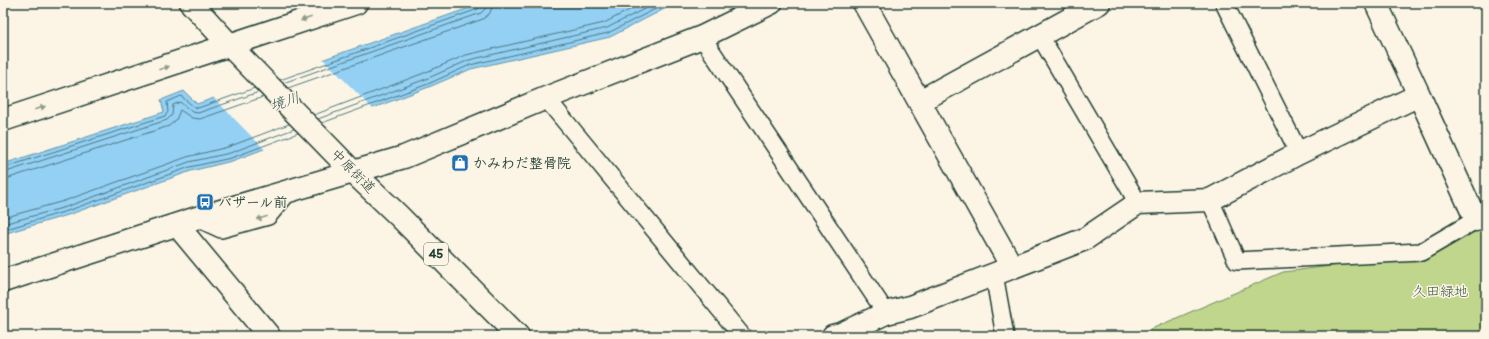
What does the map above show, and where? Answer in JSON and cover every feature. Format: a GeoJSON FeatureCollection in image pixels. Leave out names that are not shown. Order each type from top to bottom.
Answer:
{"type":"FeatureCollection","features":[{"type":"Feature","properties":{"kind":"street","name":"中原街道"},"geometry":{"type":"LineString","coordinates":[[191,3],[353,172],[399,216],[518,336]]}},
{"type":"Feature","properties":{"kind":"street"},"geometry":{"type":"LineString","coordinates":[[3,120],[180,62],[233,48],[356,3]]}},
{"type":"Feature","properties":{"kind":"street"},"geometry":{"type":"LineString","coordinates":[[3,281],[197,218],[404,158],[546,98],[702,37],[771,3]]}},
{"type":"Feature","properties":{"kind":"street"},"geometry":{"type":"LineString","coordinates":[[864,3],[920,101],[1003,270]]}},
{"type":"Feature","properties":{"kind":"street"},"geometry":{"type":"LineString","coordinates":[[920,101],[1099,3]]}},
{"type":"Feature","properties":{"kind":"street"},"geometry":{"type":"LineString","coordinates":[[1376,3],[1419,95],[1481,217]]}},
{"type":"Feature","properties":{"kind":"street"},"geometry":{"type":"LineString","coordinates":[[839,335],[886,313],[910,307],[1085,239],[1138,203],[1210,200],[1299,153],[1419,95]]}},
{"type":"Feature","properties":{"kind":"street"},"geometry":{"type":"LineString","coordinates":[[177,225],[269,336]]}},
{"type":"Feature","properties":{"kind":"lane"},"geometry":{"type":"LineString","coordinates":[[1224,3],[1299,153]]}},
{"type":"Feature","properties":{"kind":"lane"},"geometry":{"type":"LineString","coordinates":[[1040,36],[1138,203]]}},
{"type":"Feature","properties":{"kind":"lane"},"geometry":{"type":"LineString","coordinates":[[702,37],[886,313]]}},
{"type":"Feature","properties":{"kind":"lane"},"geometry":{"type":"LineString","coordinates":[[546,98],[742,336]]}},
{"type":"Feature","properties":{"kind":"lane"},"geometry":{"type":"LineString","coordinates":[[1210,200],[1237,261],[1421,252],[1481,217]]}},
{"type":"Feature","properties":{"kind":"lane"},"geometry":{"type":"LineString","coordinates":[[1003,270],[1005,336]]}},
{"type":"Feature","properties":{"kind":"green space","name":"久田緑地"},"geometry":{"type":"Polygon","coordinates":[[[1486,212],[1486,336],[1135,336],[1283,272],[1411,256],[1486,212]]]}},
{"type":"Feature","properties":{"kind":"water","name":"境川"},"geometry":{"type":"Polygon","coordinates":[[[483,3],[676,3],[610,37],[471,69],[429,87],[232,161],[191,171],[68,215],[3,234],[3,164],[164,112],[161,100],[184,91],[197,104],[483,3]]]}},
{"type":"Feature","properties":{"kind":"pier"},"geometry":{"type":"Polygon","coordinates":[[[322,58],[374,110],[266,151],[213,97],[322,58]]]}},
{"type":"Feature","properties":{"kind":"place","name":"かみわだ整骨院"},"geometry":{"type":"Point","coordinates":[460,163]}},
{"type":"Feature","properties":{"kind":"place","name":"バザール前"},"geometry":{"type":"Point","coordinates":[205,202]}}]}
